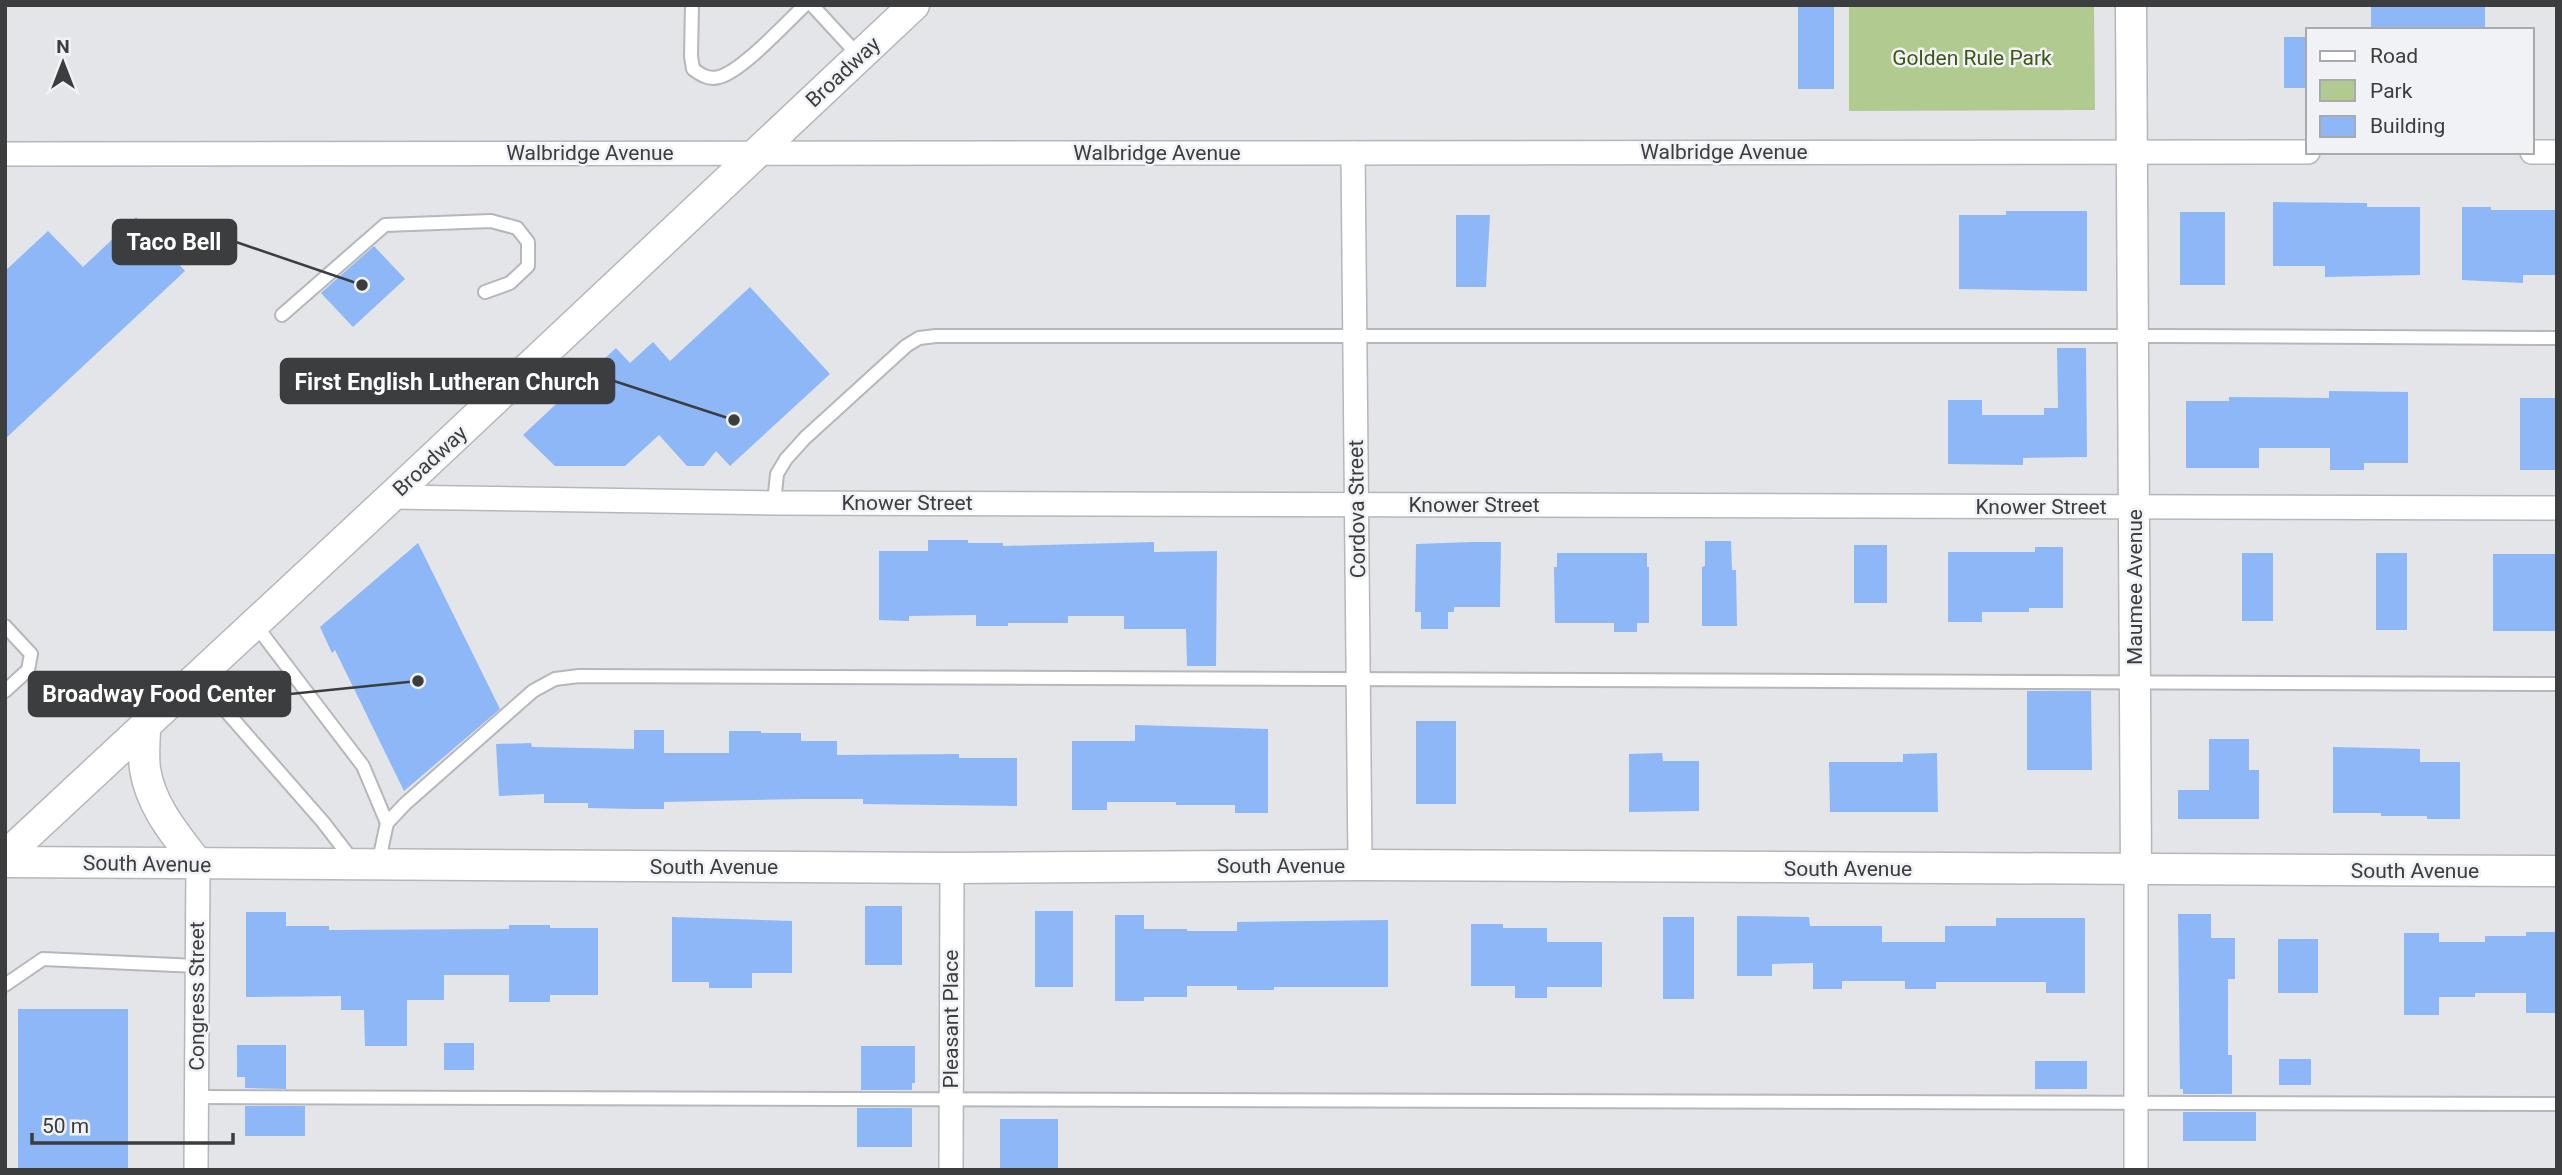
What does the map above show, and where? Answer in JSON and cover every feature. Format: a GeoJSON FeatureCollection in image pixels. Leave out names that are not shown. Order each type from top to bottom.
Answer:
{"type":"FeatureCollection","features":[{"type":"Feature","properties":{"kind":"street","name":"Broadway"},"geometry":{"type":"LineString","coordinates":[[5,856],[914,5]]}},
{"type":"Feature","properties":{"kind":"street","name":"Maumee Avenue"},"geometry":{"type":"LineString","coordinates":[[2131,5],[2136,1170]]}},
{"type":"Feature","properties":{"kind":"street","name":"Walbridge Avenue"},"geometry":{"type":"LineString","coordinates":[[5,154],[2306,152]]}},
{"type":"Feature","properties":{"kind":"street"},"geometry":{"type":"LineString","coordinates":[[2534,152],[2557,152]]}},
{"type":"Feature","properties":{"kind":"street","name":"Cordova Street"},"geometry":{"type":"LineString","coordinates":[[1353,153],[1360,865]]}},
{"type":"Feature","properties":{"kind":"street","name":"Knower Street"},"geometry":{"type":"LineString","coordinates":[[391,497],[774,503],[2557,508]]}},
{"type":"Feature","properties":{"kind":"street"},"geometry":{"type":"LineString","coordinates":[[145,726],[145,768],[150,792],[167,823],[198,864]]}},
{"type":"Feature","properties":{"kind":"street","name":"South Avenue"},"geometry":{"type":"LineString","coordinates":[[5,862],[952,868],[1360,865],[2557,871]]}},
{"type":"Feature","properties":{"kind":"street","name":"Congress Street"},"geometry":{"type":"LineString","coordinates":[[196,1170],[198,864]]}},
{"type":"Feature","properties":{"kind":"street","name":"Pleasant Place"},"geometry":{"type":"LineString","coordinates":[[951,1170],[952,868]]}},
{"type":"Feature","properties":{"kind":"lane"},"geometry":{"type":"LineString","coordinates":[[692,5],[693,69],[702,76],[716,78],[732,72],[806,5]]}},
{"type":"Feature","properties":{"kind":"lane"},"geometry":{"type":"LineString","coordinates":[[812,5],[859,56]]}},
{"type":"Feature","properties":{"kind":"lane"},"geometry":{"type":"LineString","coordinates":[[282,315],[385,225],[491,221],[517,228],[528,242],[528,266],[510,283],[485,292]]}},
{"type":"Feature","properties":{"kind":"lane"},"geometry":{"type":"LineString","coordinates":[[774,503],[777,474],[786,459],[805,438],[906,346],[919,338],[936,336],[2557,338]]}},
{"type":"Feature","properties":{"kind":"lane"},"geometry":{"type":"LineString","coordinates":[[254,623],[363,766],[387,823]]}},
{"type":"Feature","properties":{"kind":"lane"},"geometry":{"type":"LineString","coordinates":[[5,626],[31,654],[28,670],[5,691]]}},
{"type":"Feature","properties":{"kind":"lane"},"geometry":{"type":"LineString","coordinates":[[197,678],[323,821],[367,865],[387,823],[405,804],[534,691],[555,679],[579,676],[2557,684]]}},
{"type":"Feature","properties":{"kind":"lane"},"geometry":{"type":"LineString","coordinates":[[5,985],[43,959],[197,966]]}},
{"type":"Feature","properties":{"kind":"lane"},"geometry":{"type":"LineString","coordinates":[[197,1097],[2557,1104]]}},
{"type":"Feature","properties":{"kind":"green space","name":"Golden Rule Park"},"geometry":{"type":"Polygon","coordinates":[[[1849,5],[2094,5],[2095,110],[1849,111],[1849,5]]]}},
{"type":"Feature","properties":{"kind":"building"},"geometry":{"type":"Polygon","coordinates":[[[2371,5],[2485,5],[2485,28],[2371,28],[2371,5]]]}},
{"type":"Feature","properties":{"kind":"building"},"geometry":{"type":"Polygon","coordinates":[[[1798,6],[1834,6],[1834,89],[1798,89],[1798,6]]]}},
{"type":"Feature","properties":{"kind":"building"},"geometry":{"type":"Polygon","coordinates":[[[2284,37],[2306,37],[2306,88],[2284,88],[2284,37]]]}},
{"type":"Feature","properties":{"kind":"building"},"geometry":{"type":"Polygon","coordinates":[[[2273,202],[2367,203],[2367,207],[2420,207],[2420,275],[2325,277],[2325,266],[2273,266],[2273,202]]]}},
{"type":"Feature","properties":{"kind":"building"},"geometry":{"type":"Polygon","coordinates":[[[2462,207],[2557,210],[2557,275],[2523,275],[2523,283],[2462,280],[2462,207]]]}},
{"type":"Feature","properties":{"kind":"building"},"geometry":{"type":"Polygon","coordinates":[[[2006,211],[2087,211],[2087,291],[1959,289],[1959,215],[2006,215],[2006,211]]]}},
{"type":"Feature","properties":{"kind":"building"},"geometry":{"type":"Polygon","coordinates":[[[2180,212],[2225,212],[2225,285],[2180,285],[2180,212]]]}},
{"type":"Feature","properties":{"kind":"building"},"geometry":{"type":"Polygon","coordinates":[[[1456,215],[1490,215],[1486,287],[1456,287],[1456,215]]]}},
{"type":"Feature","properties":{"kind":"building"},"geometry":{"type":"Polygon","coordinates":[[[136,217],[185,271],[5,439],[5,271],[48,231],[83,267],[136,217]]]}},
{"type":"Feature","properties":{"kind":"building"},"geometry":{"type":"Polygon","coordinates":[[[374,246],[405,279],[353,327],[321,293],[374,246]]]}},
{"type":"Feature","properties":{"kind":"building"},"geometry":{"type":"Polygon","coordinates":[[[750,287],[830,374],[730,466],[716,451],[704,466],[687,466],[659,435],[625,466],[555,466],[523,435],[616,348],[630,363],[653,342],[670,361],[750,287]]]}},
{"type":"Feature","properties":{"kind":"building"},"geometry":{"type":"Polygon","coordinates":[[[2057,348],[2086,348],[2087,457],[2023,458],[2023,465],[1948,464],[1948,400],[1982,400],[1982,415],[2044,415],[2044,408],[2058,408],[2057,348]]]}},
{"type":"Feature","properties":{"kind":"building"},"geometry":{"type":"Polygon","coordinates":[[[2329,391],[2408,392],[2408,463],[2364,463],[2364,470],[2330,470],[2330,448],[2259,448],[2259,468],[2186,468],[2186,401],[2229,401],[2229,397],[2329,398],[2329,391]]]}},
{"type":"Feature","properties":{"kind":"building"},"geometry":{"type":"Polygon","coordinates":[[[2520,398],[2557,398],[2557,470],[2520,470],[2520,398]]]}},
{"type":"Feature","properties":{"kind":"building"},"geometry":{"type":"Polygon","coordinates":[[[928,540],[968,540],[968,543],[1003,543],[1003,546],[1154,542],[1154,552],[1217,551],[1216,666],[1187,666],[1186,629],[1124,629],[1124,616],[1068,616],[1068,623],[1008,623],[1008,626],[976,626],[976,615],[909,616],[909,621],[879,620],[879,551],[928,551],[928,540]]]}},
{"type":"Feature","properties":{"kind":"building"},"geometry":{"type":"Polygon","coordinates":[[[1705,541],[1731,541],[1732,570],[1736,570],[1737,626],[1702,626],[1705,541]]]}},
{"type":"Feature","properties":{"kind":"building"},"geometry":{"type":"Polygon","coordinates":[[[1501,542],[1500,607],[1454,607],[1454,612],[1448,612],[1448,629],[1421,629],[1421,612],[1415,612],[1416,544],[1501,542]]]}},
{"type":"Feature","properties":{"kind":"building"},"geometry":{"type":"Polygon","coordinates":[[[418,543],[500,709],[404,791],[335,650],[332,653],[320,627],[418,543]]]}},
{"type":"Feature","properties":{"kind":"building"},"geometry":{"type":"Polygon","coordinates":[[[1854,545],[1887,545],[1887,603],[1854,603],[1854,545]]]}},
{"type":"Feature","properties":{"kind":"building"},"geometry":{"type":"Polygon","coordinates":[[[2035,547],[2063,547],[2063,608],[2029,608],[2029,612],[1982,612],[1982,622],[1948,622],[1948,552],[2035,552],[2035,547]]]}},
{"type":"Feature","properties":{"kind":"building"},"geometry":{"type":"Polygon","coordinates":[[[1557,553],[1647,553],[1649,623],[1637,623],[1637,632],[1614,632],[1614,623],[1555,623],[1554,567],[1557,567],[1557,553]]]}},
{"type":"Feature","properties":{"kind":"building"},"geometry":{"type":"Polygon","coordinates":[[[2242,553],[2273,553],[2273,621],[2242,621],[2242,553]]]}},
{"type":"Feature","properties":{"kind":"building"},"geometry":{"type":"Polygon","coordinates":[[[2376,553],[2407,553],[2407,630],[2376,630],[2376,553]]]}},
{"type":"Feature","properties":{"kind":"building"},"geometry":{"type":"Polygon","coordinates":[[[2493,554],[2557,554],[2557,631],[2493,631],[2493,554]]]}},
{"type":"Feature","properties":{"kind":"building"},"geometry":{"type":"Polygon","coordinates":[[[2027,691],[2091,691],[2092,770],[2027,770],[2027,691]]]}},
{"type":"Feature","properties":{"kind":"building"},"geometry":{"type":"Polygon","coordinates":[[[1416,721],[1456,721],[1456,804],[1416,804],[1416,721]]]}},
{"type":"Feature","properties":{"kind":"building"},"geometry":{"type":"Polygon","coordinates":[[[1135,725],[1268,729],[1268,813],[1235,813],[1235,805],[1176,805],[1176,802],[1107,802],[1107,810],[1072,810],[1072,741],[1135,741],[1135,725]]]}},
{"type":"Feature","properties":{"kind":"building"},"geometry":{"type":"Polygon","coordinates":[[[634,730],[664,730],[664,753],[729,753],[729,731],[761,731],[801,733],[801,741],[837,741],[837,755],[959,754],[959,758],[1017,758],[1017,806],[863,804],[863,799],[801,799],[664,802],[664,809],[634,809],[588,808],[588,803],[544,803],[544,794],[499,796],[496,744],[531,743],[532,747],[634,749],[634,730]]]}},
{"type":"Feature","properties":{"kind":"building"},"geometry":{"type":"Polygon","coordinates":[[[2209,739],[2249,739],[2249,770],[2259,770],[2259,819],[2178,819],[2178,790],[2209,790],[2209,739]]]}},
{"type":"Feature","properties":{"kind":"building"},"geometry":{"type":"Polygon","coordinates":[[[2333,747],[2420,749],[2420,762],[2460,762],[2460,819],[2381,816],[2381,813],[2333,813],[2333,747]]]}},
{"type":"Feature","properties":{"kind":"building"},"geometry":{"type":"Polygon","coordinates":[[[1662,753],[1663,761],[1699,761],[1699,811],[1629,812],[1629,754],[1662,753]]]}},
{"type":"Feature","properties":{"kind":"building"},"geometry":{"type":"Polygon","coordinates":[[[1937,753],[1938,812],[1830,812],[1829,762],[1903,762],[1903,754],[1937,753]]]}},
{"type":"Feature","properties":{"kind":"building"},"geometry":{"type":"Polygon","coordinates":[[[865,906],[902,906],[902,965],[865,965],[865,906]]]}},
{"type":"Feature","properties":{"kind":"building"},"geometry":{"type":"Polygon","coordinates":[[[1035,911],[1073,911],[1073,987],[1035,987],[1035,911]]]}},
{"type":"Feature","properties":{"kind":"building"},"geometry":{"type":"Polygon","coordinates":[[[246,912],[286,912],[286,926],[329,926],[329,930],[509,929],[509,925],[598,928],[598,995],[550,995],[550,1002],[509,1002],[509,975],[444,975],[444,1000],[407,1000],[407,1046],[365,1046],[364,1010],[341,1010],[341,996],[246,997],[246,912]]]}},
{"type":"Feature","properties":{"kind":"building"},"geometry":{"type":"Polygon","coordinates":[[[2178,914],[2211,914],[2211,938],[2235,938],[2235,979],[2228,979],[2228,1055],[2232,1055],[2232,1094],[2183,1094],[2183,1089],[2180,1089],[2178,914]]]}},
{"type":"Feature","properties":{"kind":"building"},"geometry":{"type":"Polygon","coordinates":[[[1115,915],[1144,915],[1144,929],[1187,931],[1237,931],[1237,922],[1388,920],[1388,987],[1274,987],[1274,990],[1237,990],[1237,986],[1187,986],[1187,997],[1144,997],[1144,1001],[1115,1001],[1115,915]]]}},
{"type":"Feature","properties":{"kind":"building"},"geometry":{"type":"Polygon","coordinates":[[[1737,916],[1809,917],[1810,926],[1882,926],[1882,942],[1945,942],[1945,926],[1996,926],[1996,918],[2085,918],[2085,993],[2046,993],[2046,982],[1936,982],[1936,989],[1905,989],[1905,981],[1842,981],[1842,989],[1813,989],[1813,963],[1772,964],[1772,976],[1737,976],[1737,916]]]}},
{"type":"Feature","properties":{"kind":"building"},"geometry":{"type":"Polygon","coordinates":[[[672,917],[792,921],[792,973],[752,973],[752,988],[709,988],[709,982],[672,982],[672,917]]]}},
{"type":"Feature","properties":{"kind":"building"},"geometry":{"type":"Polygon","coordinates":[[[1663,917],[1694,917],[1694,999],[1663,999],[1663,917]]]}},
{"type":"Feature","properties":{"kind":"building"},"geometry":{"type":"Polygon","coordinates":[[[1471,924],[1503,924],[1503,928],[1547,928],[1547,942],[1602,942],[1602,987],[1547,987],[1547,998],[1515,998],[1515,986],[1471,986],[1471,924]]]}},
{"type":"Feature","properties":{"kind":"building"},"geometry":{"type":"Polygon","coordinates":[[[2526,932],[2555,932],[2555,1013],[2526,1013],[2526,993],[2475,993],[2475,997],[2439,997],[2439,1015],[2404,1015],[2404,933],[2439,933],[2439,942],[2485,942],[2485,936],[2526,936],[2526,932]]]}},
{"type":"Feature","properties":{"kind":"building"},"geometry":{"type":"Polygon","coordinates":[[[2278,939],[2318,939],[2318,993],[2278,993],[2278,939]]]}},
{"type":"Feature","properties":{"kind":"building"},"geometry":{"type":"Polygon","coordinates":[[[18,1009],[128,1009],[128,1170],[18,1170],[18,1009]]]}},
{"type":"Feature","properties":{"kind":"building"},"geometry":{"type":"Polygon","coordinates":[[[444,1043],[474,1043],[474,1070],[444,1070],[444,1043]]]}},
{"type":"Feature","properties":{"kind":"building"},"geometry":{"type":"Polygon","coordinates":[[[237,1045],[286,1045],[286,1089],[245,1088],[245,1077],[237,1077],[237,1045]]]}},
{"type":"Feature","properties":{"kind":"building"},"geometry":{"type":"Polygon","coordinates":[[[861,1046],[915,1046],[915,1083],[912,1083],[912,1090],[861,1090],[861,1046]]]}},
{"type":"Feature","properties":{"kind":"building"},"geometry":{"type":"Polygon","coordinates":[[[2279,1059],[2311,1059],[2311,1085],[2279,1085],[2279,1059]]]}},
{"type":"Feature","properties":{"kind":"building"},"geometry":{"type":"Polygon","coordinates":[[[2035,1061],[2087,1061],[2087,1089],[2035,1089],[2035,1061]]]}},
{"type":"Feature","properties":{"kind":"building"},"geometry":{"type":"Polygon","coordinates":[[[245,1106],[305,1106],[305,1136],[245,1136],[245,1106]]]}},
{"type":"Feature","properties":{"kind":"building"},"geometry":{"type":"Polygon","coordinates":[[[857,1108],[912,1108],[912,1147],[857,1147],[857,1108]]]}},
{"type":"Feature","properties":{"kind":"building"},"geometry":{"type":"Polygon","coordinates":[[[2183,1112],[2256,1112],[2256,1141],[2183,1141],[2183,1112]]]}},
{"type":"Feature","properties":{"kind":"building"},"geometry":{"type":"Polygon","coordinates":[[[1000,1119],[1058,1119],[1058,1170],[1000,1170],[1000,1119]]]}},
{"type":"Feature","properties":{"kind":"place","name":"Taco Bell"},"geometry":{"type":"Point","coordinates":[362,285]}},
{"type":"Feature","properties":{"kind":"place","name":"First English Lutheran Church"},"geometry":{"type":"Point","coordinates":[734,420]}},
{"type":"Feature","properties":{"kind":"place","name":"Broadway Food Center"},"geometry":{"type":"Point","coordinates":[418,681]}}]}
